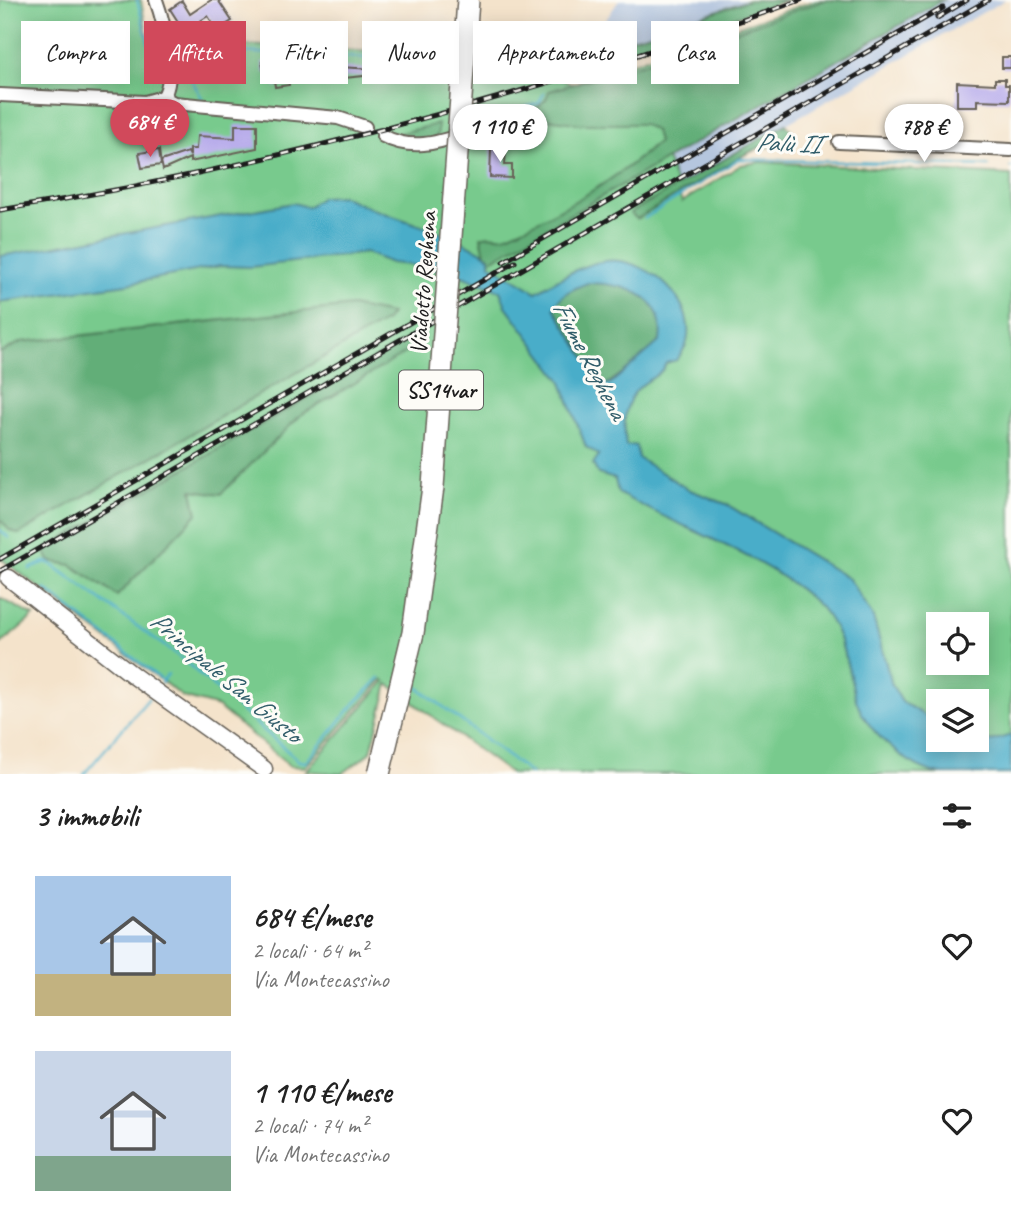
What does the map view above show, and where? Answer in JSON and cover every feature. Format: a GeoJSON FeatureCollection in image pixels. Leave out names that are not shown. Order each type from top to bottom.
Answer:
{"type":"FeatureCollection","features":[{"type":"Feature","properties":{"kind":"highway","name":"Viadotto Reghena"},"geometry":{"type":"LineString","coordinates":[[379,774],[413,633],[433,487],[468,0]]}},
{"type":"Feature","properties":{"kind":"street"},"geometry":{"type":"LineString","coordinates":[[0,94],[145,102],[163,97],[169,90],[168,64],[156,0]]}},
{"type":"Feature","properties":{"kind":"street"},"geometry":{"type":"LineString","coordinates":[[163,97],[174,103],[338,118],[365,127]]}},
{"type":"Feature","properties":{"kind":"street"},"geometry":{"type":"LineString","coordinates":[[383,136],[394,142],[422,146],[483,129],[525,124]]}},
{"type":"Feature","properties":{"kind":"street"},"geometry":{"type":"LineString","coordinates":[[839,142],[1011,150]]}},
{"type":"Feature","properties":{"kind":"street"},"geometry":{"type":"LineString","coordinates":[[9,578],[134,676],[269,772]]}},
{"type":"Feature","properties":{"kind":"shaded area"},"geometry":{"type":"Polygon","coordinates":[[[619,0],[749,0],[687,21],[651,21],[651,33],[637,36],[637,21],[605,21],[619,0]]]}},
{"type":"Feature","properties":{"kind":"shaded area"},"geometry":{"type":"Polygon","coordinates":[[[943,0],[1005,0],[520,275],[520,245],[943,0]]]}},
{"type":"Feature","properties":{"kind":"green space"},"geometry":{"type":"Polygon","coordinates":[[[0,0],[141,0],[145,21],[144,84],[246,84],[246,45],[260,46],[260,84],[348,84],[348,50],[362,51],[362,84],[459,84],[459,56],[473,57],[473,84],[637,84],[637,61],[651,57],[651,84],[739,84],[739,26],[816,0],[943,0],[658,132],[682,202],[741,165],[760,162],[1011,175],[1011,774],[511,774],[388,684],[371,752],[342,774],[306,771],[385,681],[382,680],[305,767],[290,766],[218,707],[183,697],[0,558],[0,0]]]}},
{"type":"Feature","properties":{"kind":"green space"},"geometry":{"type":"Polygon","coordinates":[[[749,0],[788,0],[724,21],[687,21],[749,0]]]}},
{"type":"Feature","properties":{"kind":"green space"},"geometry":{"type":"Polygon","coordinates":[[[825,0],[943,0],[488,262],[490,257],[485,254],[481,237],[507,235],[546,217],[606,182],[658,142],[655,131],[643,124],[580,124],[529,116],[546,99],[549,91],[573,84],[637,84],[637,65],[651,61],[651,84],[739,84],[739,30],[825,0]]]}},
{"type":"Feature","properties":{"kind":"green space"},"geometry":{"type":"Polygon","coordinates":[[[651,33],[651,45],[637,49],[637,36],[651,33]]]}},
{"type":"Feature","properties":{"kind":"green space"},"geometry":{"type":"Polygon","coordinates":[[[438,124],[438,134],[433,140],[402,139],[396,134],[438,124]]]}},
{"type":"Feature","properties":{"kind":"green space"},"geometry":{"type":"Polygon","coordinates":[[[786,124],[792,132],[776,147],[761,147],[746,154],[637,219],[630,213],[786,124]]]}},
{"type":"Feature","properties":{"kind":"green space"},"geometry":{"type":"Polygon","coordinates":[[[591,281],[642,290],[657,310],[663,331],[658,347],[602,388],[554,308],[559,292],[591,281]]]}},
{"type":"Feature","properties":{"kind":"green space"},"geometry":{"type":"Polygon","coordinates":[[[352,306],[391,314],[386,321],[19,534],[9,530],[0,519],[0,353],[21,342],[352,306]]]}},
{"type":"Feature","properties":{"kind":"green space"},"geometry":{"type":"Polygon","coordinates":[[[413,337],[414,348],[301,415],[221,494],[192,490],[197,514],[117,596],[71,565],[49,561],[45,552],[52,545],[413,337]]]}},
{"type":"Feature","properties":{"kind":"green space"},"geometry":{"type":"Polygon","coordinates":[[[0,598],[34,616],[1,644],[0,643],[0,598]]]}},
{"type":"Feature","properties":{"kind":"water"},"geometry":{"type":"Polygon","coordinates":[[[342,196],[437,231],[474,247],[490,257],[490,264],[536,292],[578,269],[605,261],[635,265],[662,281],[682,306],[687,321],[688,339],[677,360],[666,363],[659,373],[642,385],[631,398],[625,421],[626,446],[636,445],[638,458],[690,490],[726,504],[849,579],[873,617],[892,685],[902,702],[926,716],[926,752],[989,752],[989,742],[1011,735],[1011,774],[942,774],[929,771],[902,756],[877,734],[860,709],[837,632],[813,600],[768,568],[618,493],[615,479],[598,474],[593,464],[599,455],[586,447],[561,380],[506,306],[500,291],[462,276],[421,266],[391,263],[366,253],[251,267],[220,266],[127,284],[0,302],[0,256],[293,203],[308,207],[322,197],[342,196]],[[588,283],[564,295],[554,308],[602,384],[610,384],[660,341],[657,313],[650,303],[641,295],[617,286],[588,283]]]}},
{"type":"Feature","properties":{"kind":"building"},"geometry":{"type":"Polygon","coordinates":[[[211,0],[218,0],[232,21],[211,21],[208,16],[200,21],[178,21],[170,9],[182,1],[190,14],[211,0]]]}},
{"type":"Feature","properties":{"kind":"building"},"geometry":{"type":"Polygon","coordinates":[[[1002,57],[1011,57],[1011,68],[1002,68],[1002,57]]]}},
{"type":"Feature","properties":{"kind":"building"},"geometry":{"type":"Polygon","coordinates":[[[348,68],[362,68],[362,76],[348,78],[348,68]]]}},
{"type":"Feature","properties":{"kind":"building"},"geometry":{"type":"Polygon","coordinates":[[[995,79],[1005,79],[1005,85],[1009,85],[1009,101],[977,100],[977,106],[957,106],[957,82],[995,84],[995,79]]]}},
{"type":"Feature","properties":{"kind":"building"},"geometry":{"type":"Polygon","coordinates":[[[235,125],[257,125],[257,148],[190,162],[190,158],[163,170],[161,161],[188,152],[190,156],[190,149],[196,149],[197,136],[235,138],[235,125]]]}},
{"type":"Feature","properties":{"kind":"building"},"geometry":{"type":"Polygon","coordinates":[[[491,148],[506,148],[505,165],[512,165],[512,178],[490,177],[491,148]]]}},
{"type":"Feature","properties":{"kind":"building"},"geometry":{"type":"Polygon","coordinates":[[[159,150],[161,165],[142,168],[139,153],[159,150]]]}},
{"type":"Feature","properties":{"kind":"waterway"},"geometry":{"type":"LineString","coordinates":[[137,0],[144,26]]}},
{"type":"Feature","properties":{"kind":"waterway"},"geometry":{"type":"LineString","coordinates":[[246,53],[362,58]]}},
{"type":"Feature","properties":{"kind":"waterway"},"geometry":{"type":"LineString","coordinates":[[194,84],[202,98]]}},
{"type":"Feature","properties":{"kind":"waterway"},"geometry":{"type":"LineString","coordinates":[[504,114],[539,103],[544,93]]}},
{"type":"Feature","properties":{"kind":"waterway","name":"Palù II"},"geometry":{"type":"LineString","coordinates":[[645,218],[739,159],[989,166]]}},
{"type":"Feature","properties":{"kind":"waterway","name":"Principale San Giusto"},"geometry":{"type":"LineString","coordinates":[[0,530],[9,538]]}},
{"type":"Feature","properties":{"kind":"waterway","name":"Principale San Giusto"},"geometry":{"type":"LineString","coordinates":[[30,569],[45,562],[51,564],[181,658],[299,761],[306,762],[355,703],[380,678]]}},
{"type":"Feature","properties":{"kind":"waterway"},"geometry":{"type":"LineString","coordinates":[[45,589],[163,681]]}},
{"type":"Feature","properties":{"kind":"waterway"},"geometry":{"type":"LineString","coordinates":[[161,683],[168,674]]}},
{"type":"Feature","properties":{"kind":"waterway","name":"Principale San Giusto"},"geometry":{"type":"LineString","coordinates":[[412,683],[531,774]]}},
{"type":"Feature","properties":{"kind":"waterway"},"geometry":{"type":"LineString","coordinates":[[84,774],[149,698]]}},
{"type":"Feature","properties":{"kind":"railway"},"geometry":{"type":"LineString","coordinates":[[0,210],[204,172],[405,123],[605,66],[801,0]]}},
{"type":"Feature","properties":{"kind":"railway"},"geometry":{"type":"LineString","coordinates":[[937,18],[967,0]]}},
{"type":"Feature","properties":{"kind":"railway"},"geometry":{"type":"LineString","coordinates":[[0,571],[988,0]]}},
{"type":"Feature","properties":{"kind":"railway"},"geometry":{"type":"LineString","coordinates":[[503,262],[943,8]]}},
{"type":"Feature","properties":{"kind":"railway"},"geometry":{"type":"LineString","coordinates":[[0,559],[515,262]]}},
{"type":"Feature","properties":{"kind":"water label","name":"Fiume Reghena"},"geometry":{"type":"Point","coordinates":[590,360]}}]}
